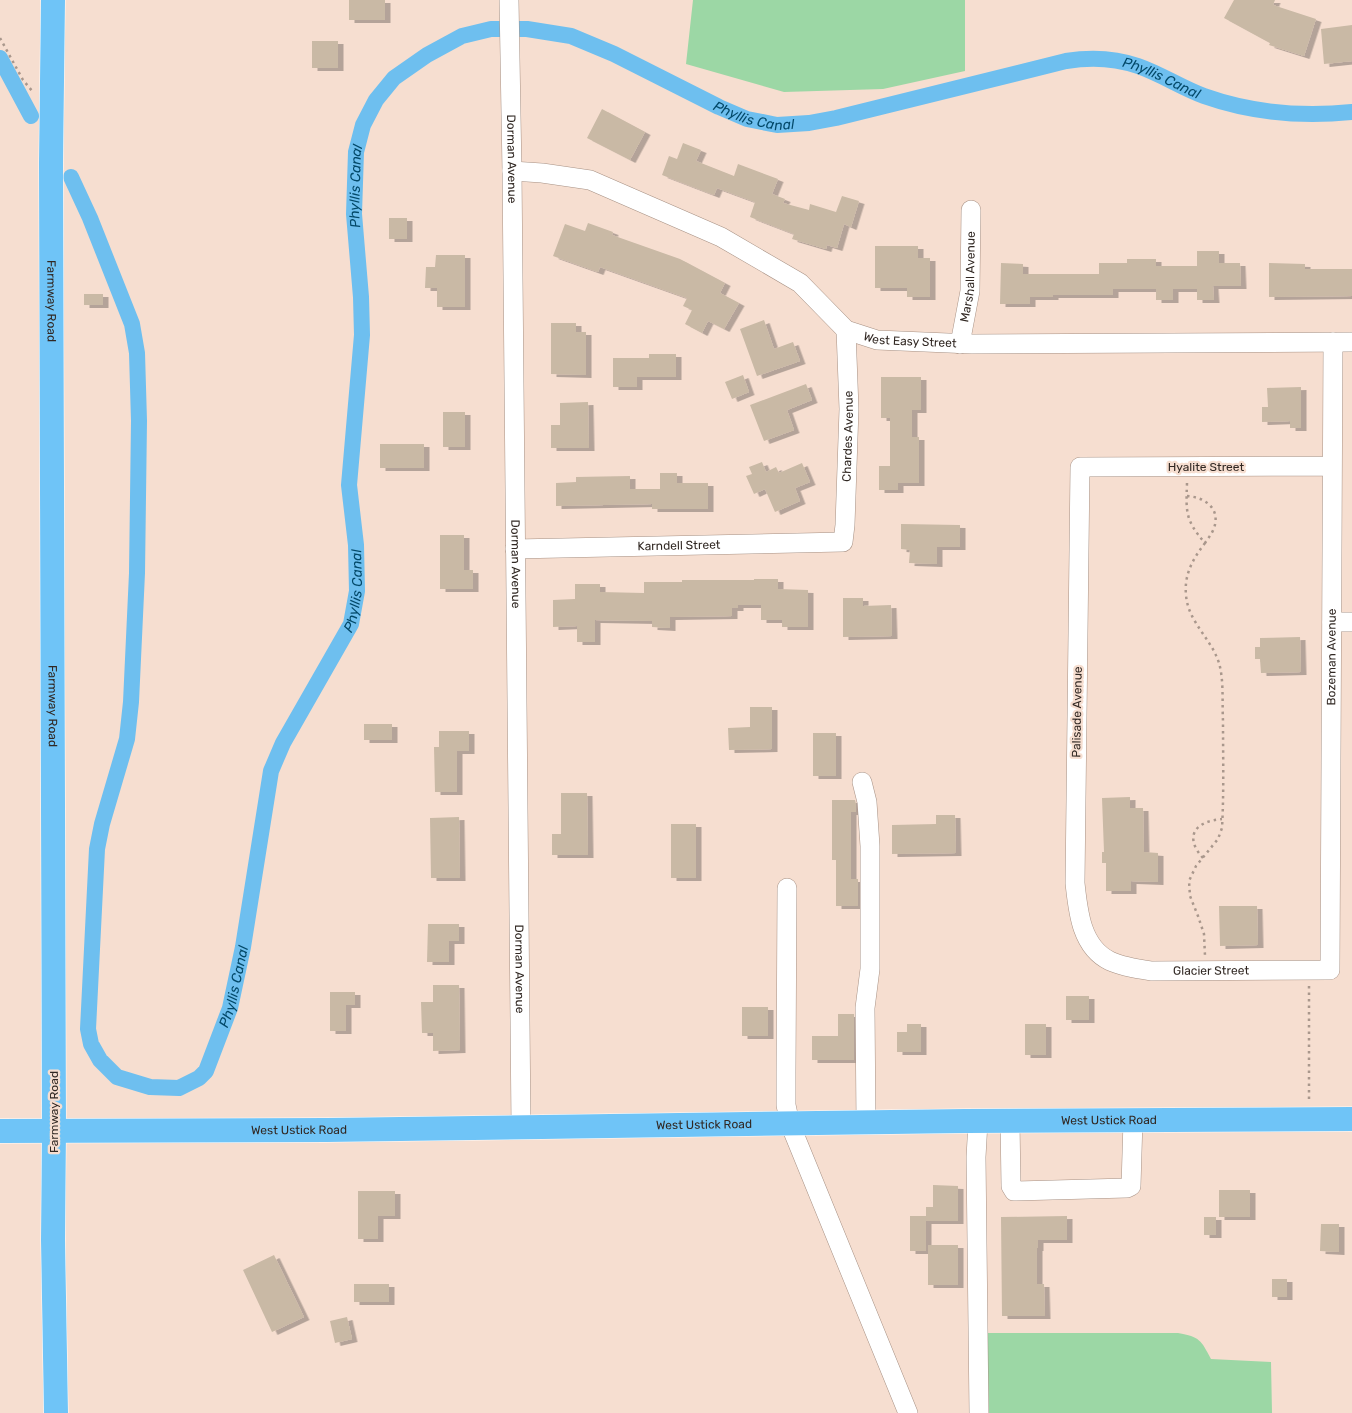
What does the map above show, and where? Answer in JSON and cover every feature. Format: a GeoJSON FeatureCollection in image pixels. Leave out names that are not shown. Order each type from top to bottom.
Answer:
{"type":"FeatureCollection","features":[{"type":"Feature","properties":{"kind":"main road","name":"Farmway Road"},"geometry":{"type":"LineString","coordinates":[[53,0],[54,1240],[56,1413]]}},
{"type":"Feature","properties":{"kind":"main road","name":"West Ustick Road"},"geometry":{"type":"LineString","coordinates":[[0,1131],[327,1130],[866,1122],[1352,1119]]}},
{"type":"Feature","properties":{"kind":"street","name":"Dorman Avenue"},"geometry":{"type":"LineString","coordinates":[[509,0],[521,1126]]}},
{"type":"Feature","properties":{"kind":"street","name":"West Easy Street"},"geometry":{"type":"LineString","coordinates":[[512,170],[590,180],[721,237],[800,283],[846,330],[877,340],[960,344],[1352,342]]}},
{"type":"Feature","properties":{"kind":"street","name":"Marshall Avenue"},"geometry":{"type":"LineString","coordinates":[[960,344],[970,291],[971,210]]}},
{"type":"Feature","properties":{"kind":"street","name":"Chardes Avenue"},"geometry":{"type":"LineString","coordinates":[[843,542],[846,525],[849,409],[846,330]]}},
{"type":"Feature","properties":{"kind":"street","name":"Bozeman Avenue"},"geometry":{"type":"LineString","coordinates":[[1330,970],[1333,342]]}},
{"type":"Feature","properties":{"kind":"street","name":"Hyalite Street"},"geometry":{"type":"LineString","coordinates":[[1080,467],[1332,466]]}},
{"type":"Feature","properties":{"kind":"street","name":"Palisade Avenue"},"geometry":{"type":"LineString","coordinates":[[1080,467],[1075,883],[1081,924],[1087,939],[1097,952]]}},
{"type":"Feature","properties":{"kind":"street","name":"Karndell Street"},"geometry":{"type":"LineString","coordinates":[[515,549],[843,542]]}},
{"type":"Feature","properties":{"kind":"street"},"geometry":{"type":"LineString","coordinates":[[1332,622],[1352,622]]}},
{"type":"Feature","properties":{"kind":"street"},"geometry":{"type":"LineString","coordinates":[[862,782],[867,802],[870,846],[870,969],[866,1008],[866,1122]]}},
{"type":"Feature","properties":{"kind":"street"},"geometry":{"type":"LineString","coordinates":[[787,888],[786,1105],[790,1124],[908,1413]]}},
{"type":"Feature","properties":{"kind":"street","name":"Glacier Street"},"geometry":{"type":"LineString","coordinates":[[1097,952],[1110,961],[1129,968],[1152,971],[1330,970]]}},
{"type":"Feature","properties":{"kind":"street"},"geometry":{"type":"LineString","coordinates":[[1010,1121],[1011,1186],[1014,1191],[1127,1188],[1130,1186],[1133,1120]]}},
{"type":"Feature","properties":{"kind":"street"},"geometry":{"type":"LineString","coordinates":[[978,1122],[976,1167],[979,1413]]}},
{"type":"Feature","properties":{"kind":"path"},"geometry":{"type":"LineString","coordinates":[[0,38],[23,80],[52,114]]}},
{"type":"Feature","properties":{"kind":"path"},"geometry":{"type":"LineString","coordinates":[[1187,467],[1188,519],[1205,542]]}},
{"type":"Feature","properties":{"kind":"path"},"geometry":{"type":"LineString","coordinates":[[1187,496],[1207,502],[1214,514],[1212,533],[1197,553],[1189,568],[1186,577],[1186,594],[1189,612],[1215,654],[1221,673],[1222,828],[1218,839],[1191,874],[1189,881],[1189,889],[1204,934],[1205,971]]}},
{"type":"Feature","properties":{"kind":"path"},"geometry":{"type":"LineString","coordinates":[[1203,858],[1194,846],[1193,840],[1196,830],[1206,822],[1222,819]]}},
{"type":"Feature","properties":{"kind":"path"},"geometry":{"type":"LineString","coordinates":[[1309,970],[1309,1119]]}},
{"type":"Feature","properties":{"kind":"green space"},"geometry":{"type":"Polygon","coordinates":[[[693,0],[965,0],[965,71],[883,89],[784,92],[686,64],[693,0]]]}},
{"type":"Feature","properties":{"kind":"green space"},"geometry":{"type":"Polygon","coordinates":[[[982,1333],[1185,1334],[1199,1340],[1211,1359],[1271,1362],[1272,1413],[983,1413],[982,1333]]]}},
{"type":"Feature","properties":{"kind":"building"},"geometry":{"type":"Polygon","coordinates":[[[349,0],[385,0],[385,20],[349,20],[349,0]]]}},
{"type":"Feature","properties":{"kind":"building"},"geometry":{"type":"Polygon","coordinates":[[[1234,0],[1275,0],[1273,5],[1316,19],[1304,56],[1269,45],[1270,43],[1224,18],[1234,0]]]}},
{"type":"Feature","properties":{"kind":"building"},"geometry":{"type":"Polygon","coordinates":[[[1352,25],[1352,61],[1324,64],[1321,29],[1352,25]]]}},
{"type":"Feature","properties":{"kind":"building"},"geometry":{"type":"Polygon","coordinates":[[[312,41],[338,41],[338,68],[312,68],[312,41]]]}},
{"type":"Feature","properties":{"kind":"building"},"geometry":{"type":"Polygon","coordinates":[[[602,109],[645,132],[630,160],[587,138],[602,109]]]}},
{"type":"Feature","properties":{"kind":"building"},"geometry":{"type":"Polygon","coordinates":[[[683,143],[701,150],[696,161],[734,176],[738,164],[778,179],[772,194],[785,199],[783,203],[809,210],[810,204],[836,212],[842,196],[859,201],[851,227],[844,224],[837,248],[827,245],[826,249],[792,239],[794,234],[750,217],[755,202],[717,188],[714,195],[662,175],[669,156],[677,159],[683,143]]]}},
{"type":"Feature","properties":{"kind":"building"},"geometry":{"type":"Polygon","coordinates":[[[389,218],[407,218],[407,239],[389,239],[389,218]]]}},
{"type":"Feature","properties":{"kind":"building"},"geometry":{"type":"Polygon","coordinates":[[[588,223],[613,232],[612,235],[680,259],[725,283],[720,293],[739,303],[724,329],[708,321],[702,333],[685,324],[692,310],[683,306],[687,298],[600,267],[598,272],[553,256],[565,224],[585,231],[588,223]]]}},
{"type":"Feature","properties":{"kind":"building"},"geometry":{"type":"Polygon","coordinates":[[[875,246],[918,246],[918,258],[930,258],[930,297],[907,297],[907,288],[875,288],[875,246]]]}},
{"type":"Feature","properties":{"kind":"building"},"geometry":{"type":"Polygon","coordinates":[[[1197,251],[1219,251],[1219,263],[1240,263],[1241,286],[1213,286],[1214,300],[1197,300],[1197,289],[1173,289],[1173,300],[1156,300],[1156,289],[1113,289],[1113,295],[1053,295],[1053,297],[1030,297],[1030,304],[1000,304],[1001,263],[1023,264],[1023,274],[1099,274],[1099,263],[1127,263],[1127,259],[1156,259],[1156,266],[1197,266],[1197,251]]]}},
{"type":"Feature","properties":{"kind":"building"},"geometry":{"type":"Polygon","coordinates":[[[436,255],[465,255],[465,307],[437,307],[437,288],[425,288],[426,267],[435,267],[436,255]]]}},
{"type":"Feature","properties":{"kind":"building"},"geometry":{"type":"Polygon","coordinates":[[[1269,263],[1305,264],[1305,269],[1352,269],[1352,296],[1269,297],[1269,263]]]}},
{"type":"Feature","properties":{"kind":"building"},"geometry":{"type":"Polygon","coordinates":[[[84,294],[103,294],[103,305],[84,305],[84,294]]]}},
{"type":"Feature","properties":{"kind":"building"},"geometry":{"type":"Polygon","coordinates":[[[764,320],[774,349],[793,342],[800,361],[757,376],[740,329],[764,320]]]}},
{"type":"Feature","properties":{"kind":"building"},"geometry":{"type":"Polygon","coordinates":[[[551,323],[576,323],[576,332],[586,332],[586,375],[551,374],[551,323]]]}},
{"type":"Feature","properties":{"kind":"building"},"geometry":{"type":"Polygon","coordinates":[[[649,354],[676,354],[676,377],[637,377],[637,387],[613,387],[613,358],[649,358],[649,354]]]}},
{"type":"Feature","properties":{"kind":"building"},"geometry":{"type":"Polygon","coordinates":[[[743,375],[749,392],[732,399],[725,382],[743,375]]]}},
{"type":"Feature","properties":{"kind":"building"},"geometry":{"type":"Polygon","coordinates":[[[881,377],[921,377],[921,410],[912,410],[912,437],[919,437],[919,483],[898,483],[898,490],[879,490],[879,466],[890,466],[890,418],[881,418],[881,377]]]}},
{"type":"Feature","properties":{"kind":"building"},"geometry":{"type":"Polygon","coordinates":[[[806,384],[812,400],[787,410],[794,430],[764,441],[750,405],[806,384]]]}},
{"type":"Feature","properties":{"kind":"building"},"geometry":{"type":"Polygon","coordinates":[[[1301,387],[1301,428],[1290,428],[1290,421],[1262,422],[1262,407],[1268,407],[1267,388],[1301,387]]]}},
{"type":"Feature","properties":{"kind":"building"},"geometry":{"type":"Polygon","coordinates":[[[588,402],[589,448],[551,448],[551,425],[560,425],[560,403],[588,402]]]}},
{"type":"Feature","properties":{"kind":"building"},"geometry":{"type":"Polygon","coordinates":[[[443,412],[465,412],[465,447],[443,447],[443,412]]]}},
{"type":"Feature","properties":{"kind":"building"},"geometry":{"type":"Polygon","coordinates":[[[380,444],[424,444],[424,468],[380,468],[380,444]]]}},
{"type":"Feature","properties":{"kind":"building"},"geometry":{"type":"Polygon","coordinates":[[[762,462],[766,472],[776,467],[779,473],[802,463],[810,482],[795,488],[800,501],[775,512],[765,489],[754,494],[746,476],[752,474],[749,467],[762,462]]]}},
{"type":"Feature","properties":{"kind":"building"},"geometry":{"type":"Polygon","coordinates":[[[660,473],[677,473],[677,483],[708,483],[708,509],[652,509],[652,504],[556,506],[556,483],[576,482],[576,477],[630,476],[630,489],[660,489],[660,473]]]}},
{"type":"Feature","properties":{"kind":"building"},"geometry":{"type":"Polygon","coordinates":[[[901,524],[960,525],[960,547],[937,547],[937,564],[909,563],[910,550],[901,549],[901,524]]]}},
{"type":"Feature","properties":{"kind":"building"},"geometry":{"type":"Polygon","coordinates":[[[440,535],[464,535],[464,570],[473,570],[473,589],[440,589],[440,535]]]}},
{"type":"Feature","properties":{"kind":"building"},"geometry":{"type":"Polygon","coordinates":[[[778,579],[778,589],[808,590],[808,627],[782,627],[782,620],[761,620],[761,605],[738,605],[738,608],[732,608],[732,616],[670,617],[670,628],[652,627],[652,621],[595,620],[595,642],[577,642],[577,626],[553,627],[553,600],[575,599],[575,584],[600,584],[600,592],[644,593],[644,582],[778,579]]]}},
{"type":"Feature","properties":{"kind":"building"},"geometry":{"type":"Polygon","coordinates":[[[843,598],[863,598],[863,606],[891,605],[892,636],[843,637],[843,598]]]}},
{"type":"Feature","properties":{"kind":"building"},"geometry":{"type":"Polygon","coordinates":[[[1300,637],[1301,672],[1261,673],[1260,659],[1255,659],[1255,647],[1260,647],[1260,638],[1300,637]]]}},
{"type":"Feature","properties":{"kind":"building"},"geometry":{"type":"Polygon","coordinates":[[[750,707],[772,707],[772,749],[729,750],[728,728],[750,727],[750,707]]]}},
{"type":"Feature","properties":{"kind":"building"},"geometry":{"type":"Polygon","coordinates":[[[364,724],[392,724],[392,740],[364,740],[364,724]]]}},
{"type":"Feature","properties":{"kind":"building"},"geometry":{"type":"Polygon","coordinates":[[[439,731],[469,731],[469,751],[457,751],[457,792],[435,792],[434,747],[439,747],[439,731]]]}},
{"type":"Feature","properties":{"kind":"building"},"geometry":{"type":"Polygon","coordinates":[[[813,733],[836,733],[836,776],[813,776],[813,733]]]}},
{"type":"Feature","properties":{"kind":"building"},"geometry":{"type":"Polygon","coordinates":[[[561,793],[587,793],[588,855],[552,855],[552,834],[561,834],[561,793]]]}},
{"type":"Feature","properties":{"kind":"building"},"geometry":{"type":"Polygon","coordinates":[[[1130,797],[1130,808],[1143,808],[1144,852],[1158,853],[1158,882],[1131,881],[1131,891],[1106,891],[1106,863],[1102,863],[1102,852],[1104,852],[1102,798],[1130,797]]]}},
{"type":"Feature","properties":{"kind":"building"},"geometry":{"type":"Polygon","coordinates":[[[832,800],[855,800],[856,804],[856,812],[851,812],[851,879],[858,879],[858,906],[836,906],[836,860],[832,860],[832,800]]]}},
{"type":"Feature","properties":{"kind":"building"},"geometry":{"type":"Polygon","coordinates":[[[936,815],[955,815],[956,853],[892,854],[892,825],[936,824],[936,815]]]}},
{"type":"Feature","properties":{"kind":"building"},"geometry":{"type":"Polygon","coordinates":[[[459,817],[460,878],[431,878],[430,818],[459,817]]]}},
{"type":"Feature","properties":{"kind":"building"},"geometry":{"type":"Polygon","coordinates":[[[671,824],[696,824],[696,878],[671,878],[671,824]]]}},
{"type":"Feature","properties":{"kind":"building"},"geometry":{"type":"Polygon","coordinates":[[[1219,906],[1257,906],[1258,945],[1220,946],[1219,906]]]}},
{"type":"Feature","properties":{"kind":"building"},"geometry":{"type":"Polygon","coordinates":[[[428,924],[459,924],[459,941],[449,941],[449,962],[427,962],[428,924]]]}},
{"type":"Feature","properties":{"kind":"building"},"geometry":{"type":"Polygon","coordinates":[[[433,985],[459,985],[460,1050],[433,1051],[433,1033],[422,1033],[421,1002],[433,1002],[433,985]]]}},
{"type":"Feature","properties":{"kind":"building"},"geometry":{"type":"Polygon","coordinates":[[[330,992],[355,992],[355,1005],[346,1005],[346,1031],[330,1031],[330,992]]]}},
{"type":"Feature","properties":{"kind":"building"},"geometry":{"type":"Polygon","coordinates":[[[1066,996],[1089,996],[1089,1020],[1066,1020],[1066,996]]]}},
{"type":"Feature","properties":{"kind":"building"},"geometry":{"type":"Polygon","coordinates":[[[742,1007],[768,1007],[768,1036],[742,1036],[742,1007]]]}},
{"type":"Feature","properties":{"kind":"building"},"geometry":{"type":"Polygon","coordinates":[[[838,1014],[854,1014],[854,1060],[812,1060],[812,1036],[838,1036],[838,1014]]]}},
{"type":"Feature","properties":{"kind":"building"},"geometry":{"type":"Polygon","coordinates":[[[907,1024],[921,1024],[921,1052],[897,1052],[897,1032],[907,1032],[907,1024]]]}},
{"type":"Feature","properties":{"kind":"building"},"geometry":{"type":"Polygon","coordinates":[[[1025,1024],[1046,1024],[1046,1055],[1025,1055],[1025,1024]]]}},
{"type":"Feature","properties":{"kind":"building"},"geometry":{"type":"Polygon","coordinates":[[[933,1185],[958,1186],[958,1221],[926,1221],[926,1207],[933,1207],[933,1185]]]}},
{"type":"Feature","properties":{"kind":"building"},"geometry":{"type":"Polygon","coordinates":[[[1219,1190],[1250,1190],[1250,1217],[1219,1217],[1219,1190]]]}},
{"type":"Feature","properties":{"kind":"building"},"geometry":{"type":"Polygon","coordinates":[[[358,1191],[395,1191],[395,1216],[378,1216],[378,1239],[358,1239],[358,1191]]]}},
{"type":"Feature","properties":{"kind":"building"},"geometry":{"type":"Polygon","coordinates":[[[910,1216],[926,1216],[926,1251],[910,1251],[910,1216]]]}},
{"type":"Feature","properties":{"kind":"building"},"geometry":{"type":"Polygon","coordinates":[[[1067,1216],[1067,1240],[1038,1240],[1037,1284],[1044,1284],[1045,1316],[1002,1316],[1001,1217],[1067,1216]]]}},
{"type":"Feature","properties":{"kind":"building"},"geometry":{"type":"Polygon","coordinates":[[[1204,1217],[1216,1217],[1216,1235],[1204,1235],[1204,1217]]]}},
{"type":"Feature","properties":{"kind":"building"},"geometry":{"type":"Polygon","coordinates":[[[1321,1224],[1339,1224],[1339,1252],[1320,1251],[1321,1224]]]}},
{"type":"Feature","properties":{"kind":"building"},"geometry":{"type":"Polygon","coordinates":[[[928,1245],[958,1245],[958,1285],[928,1285],[928,1245]]]}},
{"type":"Feature","properties":{"kind":"building"},"geometry":{"type":"Polygon","coordinates":[[[274,1255],[304,1317],[272,1332],[243,1270],[274,1255]]]}},
{"type":"Feature","properties":{"kind":"building"},"geometry":{"type":"Polygon","coordinates":[[[1272,1279],[1287,1279],[1287,1297],[1272,1297],[1272,1279]]]}},
{"type":"Feature","properties":{"kind":"building"},"geometry":{"type":"Polygon","coordinates":[[[354,1284],[389,1284],[389,1302],[354,1302],[354,1284]]]}},
{"type":"Feature","properties":{"kind":"building"},"geometry":{"type":"Polygon","coordinates":[[[347,1317],[352,1339],[335,1343],[330,1321],[347,1317]]]}},
{"type":"Feature","properties":{"kind":"waterway","name":"Phyllis Canal"},"geometry":{"type":"LineString","coordinates":[[71,177],[90,218],[132,324],[137,353],[139,421],[137,573],[131,702],[127,739],[102,824],[97,849],[88,1029],[91,1044],[100,1060],[117,1077],[150,1087],[179,1088],[199,1078],[206,1071],[230,1008],[243,947],[271,771],[283,743],[351,624],[357,591],[356,545],[349,485],[362,335],[361,297],[354,214],[356,152],[363,125],[376,100],[394,78],[427,55],[462,36],[491,29],[527,29],[571,36],[614,54],[719,107],[747,119],[777,125],[809,123],[836,118],[1066,61],[1084,59],[1120,61],[1138,66],[1204,96],[1259,110],[1296,114],[1352,112]]}},
{"type":"Feature","properties":{"kind":"waterway","name":"Phyllis Canal"},"geometry":{"type":"LineString","coordinates":[[0,58],[31,116]]}}]}
